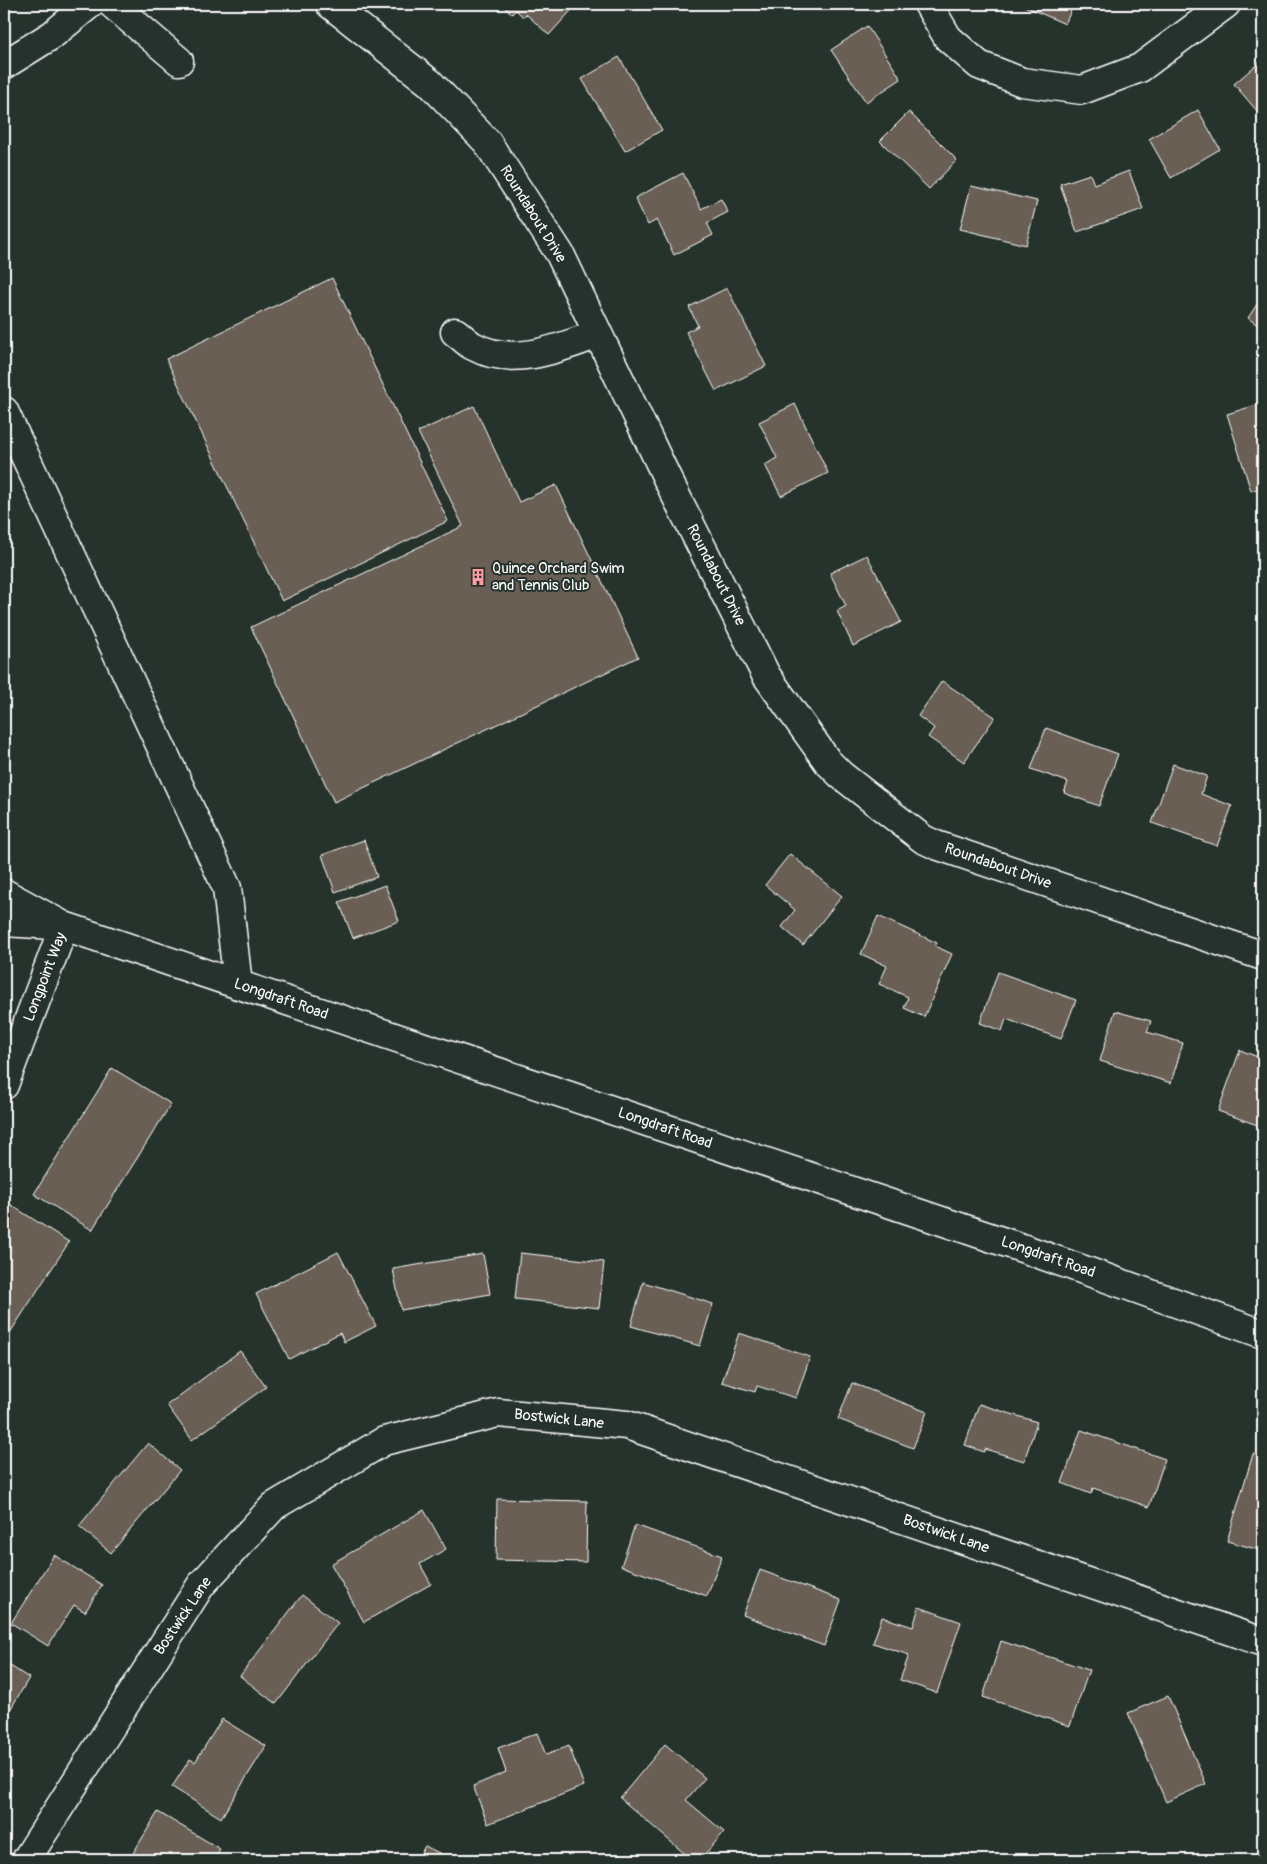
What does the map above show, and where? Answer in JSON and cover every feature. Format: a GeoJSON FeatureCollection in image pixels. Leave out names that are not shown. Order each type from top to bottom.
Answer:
{"type":"FeatureCollection","features":[{"type":"Feature","properties":{"kind":"street"},"geometry":{"type":"LineString","coordinates":[[4,65],[52,35],[90,4]]}},
{"type":"Feature","properties":{"kind":"street"},"geometry":{"type":"LineString","coordinates":[[112,4],[179,61]]}},
{"type":"Feature","properties":{"kind":"street","name":"Roundabout Drive"},"geometry":{"type":"LineString","coordinates":[[330,4],[430,84],[487,142],[560,254],[671,486],[766,674],[828,762],[841,775],[910,830],[936,845],[1263,956]]}},
{"type":"Feature","properties":{"kind":"street"},"geometry":{"type":"LineString","coordinates":[[928,4],[948,38],[979,65],[1022,82],[1082,90],[1140,68],[1226,4]]}},
{"type":"Feature","properties":{"kind":"street"},"geometry":{"type":"LineString","coordinates":[[455,332],[474,347],[500,355],[530,356],[598,334]]}},
{"type":"Feature","properties":{"kind":"street"},"geometry":{"type":"LineString","coordinates":[[4,411],[227,888],[238,984]]}},
{"type":"Feature","properties":{"kind":"street","name":"Longdraft Road"},"geometry":{"type":"LineString","coordinates":[[4,893],[64,926],[1016,1246],[1263,1334]]}},
{"type":"Feature","properties":{"kind":"street","name":"Longdraft Road"},"geometry":{"type":"LineString","coordinates":[[4,922],[64,926]]}},
{"type":"Feature","properties":{"kind":"street","name":"Longpoint Way"},"geometry":{"type":"LineString","coordinates":[[4,1085],[10,1046],[64,926]]}},
{"type":"Feature","properties":{"kind":"street","name":"Bostwick Lane"},"geometry":{"type":"LineString","coordinates":[[26,1860],[201,1585],[274,1506],[384,1441],[498,1412],[627,1425],[1263,1642]]}},
{"type":"Feature","properties":{"kind":"building"},"geometry":{"type":"Polygon","coordinates":[[[501,4],[577,4],[549,35],[526,14],[523,17],[516,10],[512,14],[501,4]]]}},
{"type":"Feature","properties":{"kind":"building"},"geometry":{"type":"Polygon","coordinates":[[[1020,4],[1074,4],[1065,24],[1020,4]]]}},
{"type":"Feature","properties":{"kind":"building"},"geometry":{"type":"Polygon","coordinates":[[[867,26],[901,79],[866,102],[831,50],[867,26]]]}},
{"type":"Feature","properties":{"kind":"building"},"geometry":{"type":"Polygon","coordinates":[[[619,57],[662,130],[625,151],[582,79],[619,57]]]}},
{"type":"Feature","properties":{"kind":"building"},"geometry":{"type":"Polygon","coordinates":[[[1263,59],[1263,118],[1234,84],[1263,59]]]}},
{"type":"Feature","properties":{"kind":"building"},"geometry":{"type":"Polygon","coordinates":[[[1198,110],[1220,149],[1171,178],[1149,139],[1198,110]]]}},
{"type":"Feature","properties":{"kind":"building"},"geometry":{"type":"Polygon","coordinates":[[[909,112],[957,160],[929,189],[880,141],[909,112]]]}},
{"type":"Feature","properties":{"kind":"building"},"geometry":{"type":"Polygon","coordinates":[[[1129,171],[1143,209],[1077,232],[1060,184],[1090,174],[1094,184],[1129,171]]]}},
{"type":"Feature","properties":{"kind":"building"},"geometry":{"type":"Polygon","coordinates":[[[683,173],[701,209],[721,199],[728,212],[707,223],[713,235],[674,255],[657,220],[648,225],[635,198],[683,173]]]}},
{"type":"Feature","properties":{"kind":"building"},"geometry":{"type":"Polygon","coordinates":[[[971,186],[1037,201],[1026,245],[960,229],[971,186]]]}},
{"type":"Feature","properties":{"kind":"building"},"geometry":{"type":"Polygon","coordinates":[[[332,278],[448,521],[282,601],[166,359],[332,278]]]}},
{"type":"Feature","properties":{"kind":"building"},"geometry":{"type":"Polygon","coordinates":[[[727,288],[766,366],[716,391],[686,332],[698,326],[689,307],[727,288]]]}},
{"type":"Feature","properties":{"kind":"building"},"geometry":{"type":"Polygon","coordinates":[[[1263,295],[1263,329],[1248,318],[1263,295]]]}},
{"type":"Feature","properties":{"kind":"building"},"geometry":{"type":"Polygon","coordinates":[[[1263,403],[1263,487],[1251,491],[1227,414],[1263,403]]]}},
{"type":"Feature","properties":{"kind":"building"},"geometry":{"type":"Polygon","coordinates":[[[795,404],[828,473],[781,496],[765,465],[777,458],[759,422],[795,404]]]}},
{"type":"Feature","properties":{"kind":"building","name":"Quince Orchard Swim and Tennis Club"},"geometry":{"type":"Polygon","coordinates":[[[474,406],[519,502],[556,485],[638,657],[334,802],[251,627],[463,526],[418,432],[474,406]]]}},
{"type":"Feature","properties":{"kind":"building"},"geometry":{"type":"Polygon","coordinates":[[[867,555],[901,622],[853,646],[837,611],[846,606],[830,573],[867,555]]]}},
{"type":"Feature","properties":{"kind":"building"},"geometry":{"type":"Polygon","coordinates":[[[942,681],[995,717],[964,762],[928,737],[934,728],[918,716],[942,681]]]}},
{"type":"Feature","properties":{"kind":"building"},"geometry":{"type":"Polygon","coordinates":[[[1046,728],[1118,754],[1099,806],[1064,793],[1068,782],[1031,769],[1046,728]]]}},
{"type":"Feature","properties":{"kind":"building"},"geometry":{"type":"Polygon","coordinates":[[[1173,764],[1207,776],[1201,794],[1232,806],[1217,846],[1152,823],[1173,764]]]}},
{"type":"Feature","properties":{"kind":"building"},"geometry":{"type":"Polygon","coordinates":[[[364,840],[377,877],[335,892],[322,855],[364,840]]]}},
{"type":"Feature","properties":{"kind":"building"},"geometry":{"type":"Polygon","coordinates":[[[790,854],[842,896],[803,945],[782,927],[795,910],[765,885],[790,854]]]}},
{"type":"Feature","properties":{"kind":"building"},"geometry":{"type":"Polygon","coordinates":[[[385,885],[399,921],[353,938],[339,902],[385,885]]]}},
{"type":"Feature","properties":{"kind":"building"},"geometry":{"type":"Polygon","coordinates":[[[878,916],[937,943],[935,946],[952,954],[924,1017],[904,1008],[908,997],[879,984],[887,966],[861,954],[878,916]]]}},
{"type":"Feature","properties":{"kind":"building"},"geometry":{"type":"Polygon","coordinates":[[[998,972],[1076,1000],[1061,1039],[1006,1019],[1002,1031],[980,1023],[998,972]]]}},
{"type":"Feature","properties":{"kind":"building"},"geometry":{"type":"Polygon","coordinates":[[[1115,1011],[1151,1021],[1147,1032],[1183,1043],[1171,1083],[1100,1061],[1115,1011]]]}},
{"type":"Feature","properties":{"kind":"building"},"geometry":{"type":"Polygon","coordinates":[[[1240,1050],[1263,1059],[1263,1127],[1218,1111],[1240,1050]]]}},
{"type":"Feature","properties":{"kind":"building"},"geometry":{"type":"Polygon","coordinates":[[[112,1068],[171,1104],[92,1230],[34,1194],[112,1068]]]}},
{"type":"Feature","properties":{"kind":"building"},"geometry":{"type":"Polygon","coordinates":[[[11,1205],[69,1242],[4,1342],[4,1217],[11,1205]]]}},
{"type":"Feature","properties":{"kind":"building"},"geometry":{"type":"Polygon","coordinates":[[[338,1252],[376,1326],[344,1342],[340,1333],[289,1359],[256,1294],[338,1252]]]}},
{"type":"Feature","properties":{"kind":"building"},"geometry":{"type":"Polygon","coordinates":[[[520,1253],[604,1262],[599,1308],[515,1299],[520,1253]]]}},
{"type":"Feature","properties":{"kind":"building"},"geometry":{"type":"Polygon","coordinates":[[[483,1254],[490,1294],[401,1310],[393,1269],[483,1254]]]}},
{"type":"Feature","properties":{"kind":"building"},"geometry":{"type":"Polygon","coordinates":[[[643,1282],[713,1304],[700,1346],[631,1326],[643,1282]]]}},
{"type":"Feature","properties":{"kind":"building"},"geometry":{"type":"Polygon","coordinates":[[[739,1333],[810,1357],[796,1398],[757,1386],[755,1392],[722,1382],[739,1333]]]}},
{"type":"Feature","properties":{"kind":"building"},"geometry":{"type":"Polygon","coordinates":[[[240,1351],[266,1387],[192,1440],[167,1405],[240,1351]]]}},
{"type":"Feature","properties":{"kind":"building"},"geometry":{"type":"Polygon","coordinates":[[[852,1383],[927,1412],[913,1448],[838,1419],[852,1383]]]}},
{"type":"Feature","properties":{"kind":"building"},"geometry":{"type":"Polygon","coordinates":[[[979,1404],[1037,1422],[1024,1461],[985,1449],[984,1452],[965,1445],[979,1404]]]}},
{"type":"Feature","properties":{"kind":"building"},"geometry":{"type":"Polygon","coordinates":[[[1081,1430],[1165,1459],[1149,1507],[1093,1488],[1091,1494],[1062,1483],[1081,1430]]]}},
{"type":"Feature","properties":{"kind":"building"},"geometry":{"type":"Polygon","coordinates":[[[148,1443],[180,1470],[111,1553],[79,1526],[148,1443]]]}},
{"type":"Feature","properties":{"kind":"building"},"geometry":{"type":"Polygon","coordinates":[[[1253,1454],[1263,1457],[1263,1551],[1227,1541],[1253,1454]]]}},
{"type":"Feature","properties":{"kind":"building"},"geometry":{"type":"Polygon","coordinates":[[[497,1499],[587,1501],[586,1562],[496,1560],[497,1499]]]}},
{"type":"Feature","properties":{"kind":"building"},"geometry":{"type":"Polygon","coordinates":[[[424,1510],[446,1549],[420,1564],[431,1584],[364,1622],[331,1564],[424,1510]]]}},
{"type":"Feature","properties":{"kind":"building"},"geometry":{"type":"Polygon","coordinates":[[[635,1525],[722,1556],[707,1596],[621,1566],[635,1525]]]}},
{"type":"Feature","properties":{"kind":"building"},"geometry":{"type":"Polygon","coordinates":[[[54,1555],[102,1585],[85,1612],[74,1605],[48,1646],[11,1623],[54,1555]]]}},
{"type":"Feature","properties":{"kind":"building"},"geometry":{"type":"Polygon","coordinates":[[[760,1570],[841,1600],[824,1646],[743,1615],[760,1570]]]}},
{"type":"Feature","properties":{"kind":"building"},"geometry":{"type":"Polygon","coordinates":[[[302,1595],[338,1623],[276,1704],[240,1676],[302,1595]]]}},
{"type":"Feature","properties":{"kind":"building"},"geometry":{"type":"Polygon","coordinates":[[[919,1607],[961,1622],[937,1693],[900,1680],[909,1655],[873,1643],[882,1617],[913,1627],[919,1607]]]}},
{"type":"Feature","properties":{"kind":"building"},"geometry":{"type":"Polygon","coordinates":[[[1001,1641],[1089,1670],[1070,1726],[983,1697],[1001,1641]]]}},
{"type":"Feature","properties":{"kind":"building"},"geometry":{"type":"Polygon","coordinates":[[[4,1662],[29,1678],[4,1720],[4,1662]]]}},
{"type":"Feature","properties":{"kind":"building"},"geometry":{"type":"Polygon","coordinates":[[[1168,1696],[1206,1784],[1166,1802],[1128,1713],[1168,1696]]]}},
{"type":"Feature","properties":{"kind":"building"},"geometry":{"type":"Polygon","coordinates":[[[222,1719],[266,1746],[221,1818],[172,1787],[190,1759],[195,1762],[222,1719]]]}},
{"type":"Feature","properties":{"kind":"building"},"geometry":{"type":"Polygon","coordinates":[[[537,1733],[546,1755],[569,1746],[584,1786],[488,1824],[473,1786],[506,1772],[498,1748],[537,1733]]]}},
{"type":"Feature","properties":{"kind":"building"},"geometry":{"type":"Polygon","coordinates":[[[665,1744],[705,1778],[686,1800],[724,1832],[700,1860],[692,1860],[620,1798],[665,1744]]]}},
{"type":"Feature","properties":{"kind":"building"},"geometry":{"type":"Polygon","coordinates":[[[158,1812],[220,1849],[214,1860],[129,1860],[158,1812]]]}},
{"type":"Feature","properties":{"kind":"building"},"geometry":{"type":"Polygon","coordinates":[[[425,1846],[453,1860],[417,1860],[425,1846]]]}},
{"type":"Feature","properties":{"kind":"place","name":"Quince Orchard Swim and Tennis Club"},"geometry":{"type":"Point","coordinates":[478,577]}}]}
